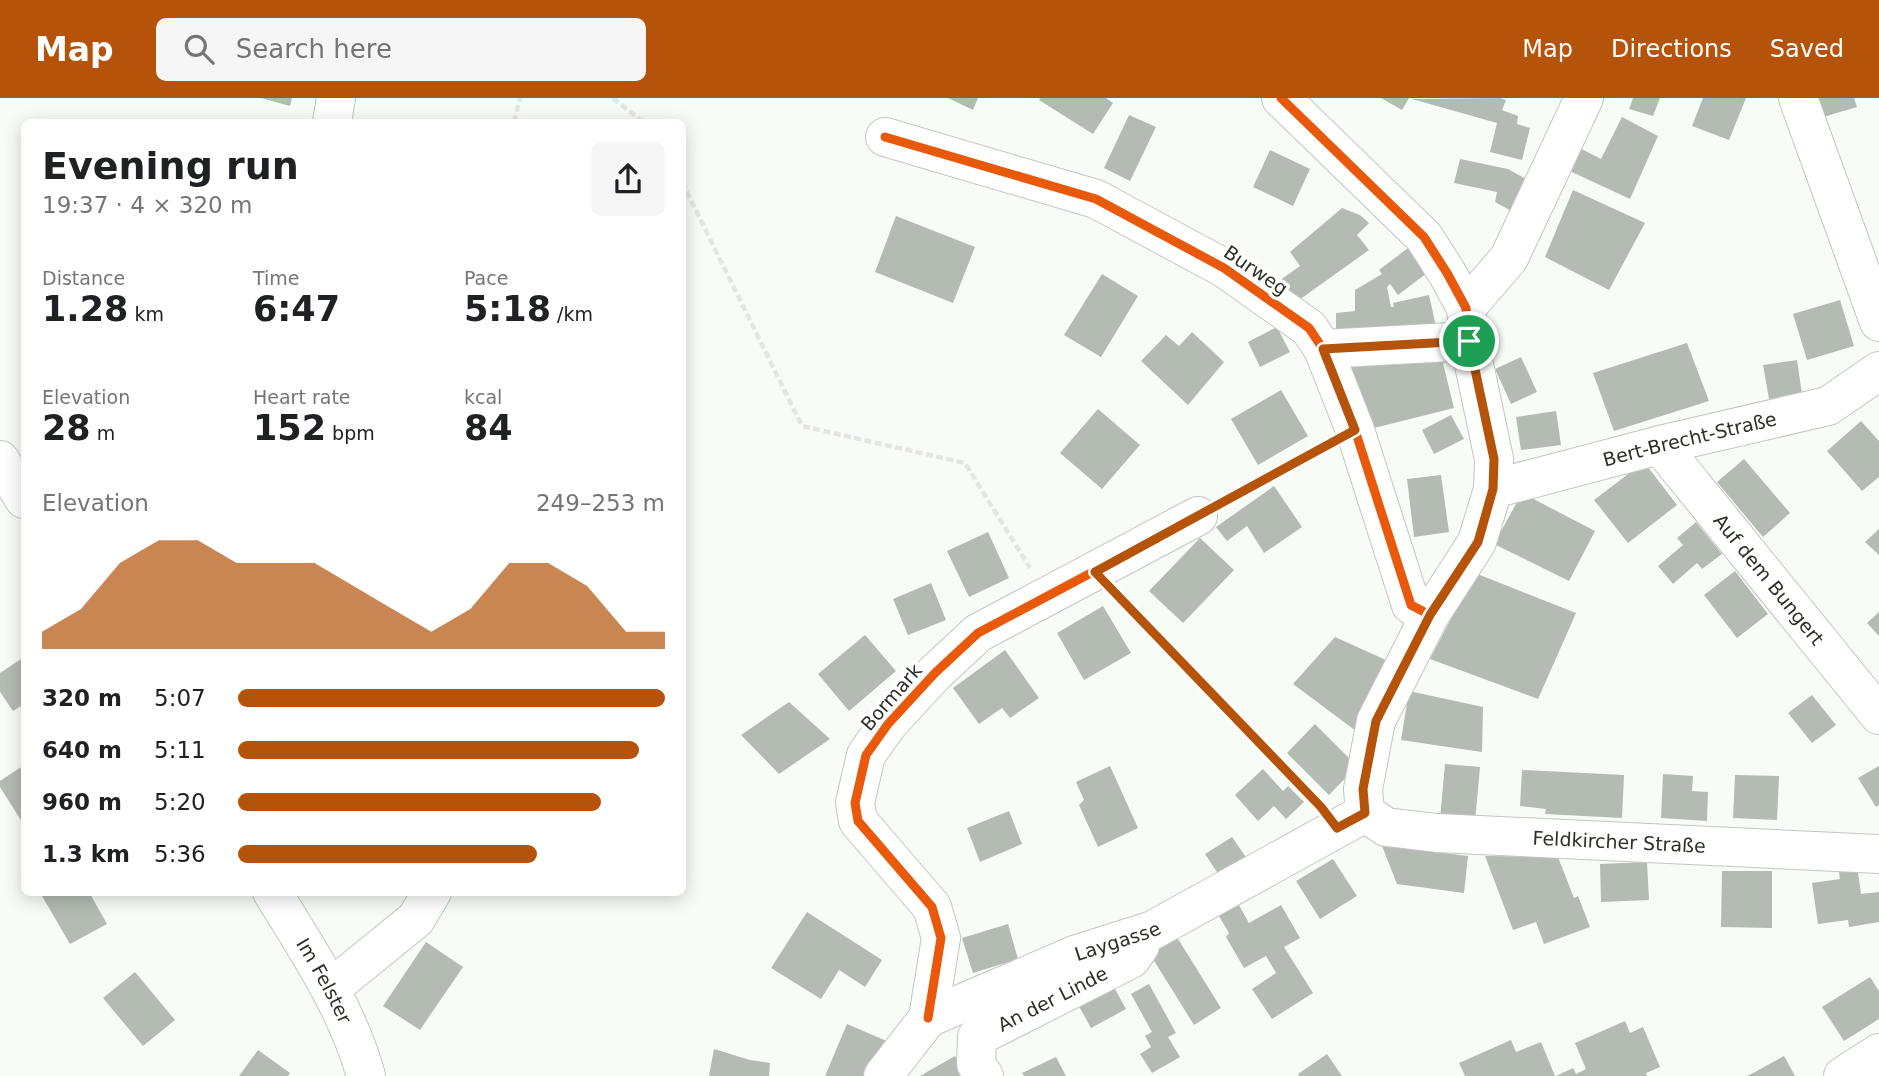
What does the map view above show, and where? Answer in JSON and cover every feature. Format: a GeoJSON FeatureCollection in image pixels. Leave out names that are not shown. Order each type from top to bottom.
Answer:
{"type":"FeatureCollection","features":[{"type":"Feature","properties":{"kind":"street"},"geometry":{"type":"LineString","coordinates":[[332,119],[336,98]]}},
{"type":"Feature","properties":{"kind":"street"},"geometry":{"type":"LineString","coordinates":[[1282,98],[1424,237],[1447,273],[1468,324],[1494,459],[1493,489],[1478,542],[1430,615],[1376,721],[1363,789],[1351,821]]}},
{"type":"Feature","properties":{"kind":"street"},"geometry":{"type":"LineString","coordinates":[[1323,349],[1468,324],[1509,258],[1584,98]]}},
{"type":"Feature","properties":{"kind":"street"},"geometry":{"type":"LineString","coordinates":[[1798,98],[1879,322]]}},
{"type":"Feature","properties":{"kind":"street","name":"Burweg"},"geometry":{"type":"LineString","coordinates":[[885,136],[1096,199],[1224,268],[1309,328],[1323,349],[1355,430],[1411,605],[1430,615]]}},
{"type":"Feature","properties":{"kind":"street","name":"Bert-Brecht-Straße"},"geometry":{"type":"LineString","coordinates":[[1493,489],[1660,445],[1828,406],[1879,371]]}},
{"type":"Feature","properties":{"kind":"street","name":"Auf dem Bungert"},"geometry":{"type":"LineString","coordinates":[[1660,445],[1879,715]]}},
{"type":"Feature","properties":{"kind":"street"},"geometry":{"type":"LineString","coordinates":[[0,460],[21,494]]}},
{"type":"Feature","properties":{"kind":"street","name":"Bormark"},"geometry":{"type":"LineString","coordinates":[[928,1018],[941,938],[932,907],[858,821],[855,803],[866,755],[888,724],[935,673],[978,633],[1198,516]]}},
{"type":"Feature","properties":{"kind":"street","name":"Feldkircher Straße"},"geometry":{"type":"LineString","coordinates":[[1351,821],[1437,833],[1879,854]]}},
{"type":"Feature","properties":{"kind":"street","name":"Laygasse"},"geometry":{"type":"LineString","coordinates":[[883,1076],[928,1018],[1077,954],[1153,930],[1351,821]]}},
{"type":"Feature","properties":{"kind":"street","name":"Im Felster"},"geometry":{"type":"LineString","coordinates":[[274,896],[330,989],[359,1071]]}},
{"type":"Feature","properties":{"kind":"street"},"geometry":{"type":"LineString","coordinates":[[330,989],[416,919],[430,896]]}},
{"type":"Feature","properties":{"kind":"street","name":"An der Linde"},"geometry":{"type":"LineString","coordinates":[[984,1076],[976,1063],[978,1037],[1131,959],[1153,930]]}},
{"type":"Feature","properties":{"kind":"street"},"geometry":{"type":"LineString","coordinates":[[1843,1076],[1879,1053]]}},
{"type":"Feature","properties":{"kind":"path"},"geometry":{"type":"LineString","coordinates":[[515,119],[520,98]]}},
{"type":"Feature","properties":{"kind":"path"},"geometry":{"type":"LineString","coordinates":[[613,98],[639,119]]}},
{"type":"Feature","properties":{"kind":"path"},"geometry":{"type":"LineString","coordinates":[[686,190],[802,426],[965,463],[1047,596]]}},
{"type":"Feature","properties":{"kind":"path"},"geometry":{"type":"LineString","coordinates":[[1198,516],[1355,430]]}},
{"type":"Feature","properties":{"kind":"path"},"geometry":{"type":"LineString","coordinates":[[1095,572],[1321,807],[1351,821]]}},
{"type":"Feature","properties":{"kind":"building"},"geometry":{"type":"Polygon","coordinates":[[[261,98],[292,98],[290,106],[261,98]]]}},
{"type":"Feature","properties":{"kind":"building"},"geometry":{"type":"Polygon","coordinates":[[[948,98],[978,98],[973,110],[948,98]]]}},
{"type":"Feature","properties":{"kind":"building"},"geometry":{"type":"Polygon","coordinates":[[[1106,98],[1113,103],[1093,134],[1039,100],[1106,98]]]}},
{"type":"Feature","properties":{"kind":"building"},"geometry":{"type":"Polygon","coordinates":[[[1381,98],[1409,98],[1402,110],[1381,98]]]}},
{"type":"Feature","properties":{"kind":"building"},"geometry":{"type":"Polygon","coordinates":[[[1633,98],[1660,98],[1653,116],[1629,109],[1633,98]]]}},
{"type":"Feature","properties":{"kind":"building"},"geometry":{"type":"Polygon","coordinates":[[[1703,98],[1746,98],[1729,140],[1692,126],[1703,98]]]}},
{"type":"Feature","properties":{"kind":"building"},"geometry":{"type":"Polygon","coordinates":[[[1814,98],[1854,98],[1857,107],[1820,118],[1814,98]]]}},
{"type":"Feature","properties":{"kind":"building"},"geometry":{"type":"Polygon","coordinates":[[[1412,99],[1506,100],[1502,110],[1518,116],[1517,124],[1530,128],[1522,160],[1490,152],[1497,123],[1412,99]]]}},
{"type":"Feature","properties":{"kind":"building"},"geometry":{"type":"Polygon","coordinates":[[[1129,115],[1156,127],[1130,181],[1104,168],[1129,115]]]}},
{"type":"Feature","properties":{"kind":"building"},"geometry":{"type":"Polygon","coordinates":[[[1622,117],[1658,136],[1630,199],[1559,166],[1570,143],[1601,159],[1622,117]]]}},
{"type":"Feature","properties":{"kind":"building"},"geometry":{"type":"Polygon","coordinates":[[[1270,150],[1310,169],[1293,206],[1253,187],[1270,150]]]}},
{"type":"Feature","properties":{"kind":"building"},"geometry":{"type":"Polygon","coordinates":[[[1460,159],[1508,169],[1533,183],[1517,214],[1495,202],[1497,192],[1454,183],[1460,159]]]}},
{"type":"Feature","properties":{"kind":"building"},"geometry":{"type":"Polygon","coordinates":[[[1573,190],[1645,223],[1609,290],[1545,257],[1573,190]]]}},
{"type":"Feature","properties":{"kind":"building"},"geometry":{"type":"Polygon","coordinates":[[[1342,208],[1360,215],[1369,223],[1357,235],[1369,250],[1292,305],[1276,283],[1300,266],[1290,252],[1342,208]]]}},
{"type":"Feature","properties":{"kind":"building"},"geometry":{"type":"Polygon","coordinates":[[[896,216],[975,247],[953,303],[875,272],[896,216]]]}},
{"type":"Feature","properties":{"kind":"building"},"geometry":{"type":"Polygon","coordinates":[[[1412,245],[1431,270],[1398,295],[1390,284],[1387,287],[1391,307],[1394,307],[1393,303],[1429,295],[1436,326],[1336,333],[1336,313],[1355,311],[1355,290],[1382,274],[1379,270],[1412,245]]]}},
{"type":"Feature","properties":{"kind":"building"},"geometry":{"type":"Polygon","coordinates":[[[1102,274],[1138,296],[1101,357],[1064,335],[1102,274]]]}},
{"type":"Feature","properties":{"kind":"building"},"geometry":{"type":"Polygon","coordinates":[[[1840,300],[1854,346],[1807,360],[1793,314],[1840,300]]]}},
{"type":"Feature","properties":{"kind":"building"},"geometry":{"type":"Polygon","coordinates":[[[1277,327],[1290,352],[1260,367],[1248,342],[1277,327]]]}},
{"type":"Feature","properties":{"kind":"building"},"geometry":{"type":"Polygon","coordinates":[[[1192,332],[1224,362],[1188,405],[1141,361],[1166,335],[1179,346],[1192,332]]]}},
{"type":"Feature","properties":{"kind":"building"},"geometry":{"type":"Polygon","coordinates":[[[1687,343],[1709,401],[1614,431],[1593,373],[1687,343]]]}},
{"type":"Feature","properties":{"kind":"building"},"geometry":{"type":"Polygon","coordinates":[[[1441,355],[1454,408],[1366,430],[1347,357],[1441,355]]]}},
{"type":"Feature","properties":{"kind":"building"},"geometry":{"type":"Polygon","coordinates":[[[1521,357],[1537,392],[1511,404],[1495,369],[1521,357]]]}},
{"type":"Feature","properties":{"kind":"building"},"geometry":{"type":"Polygon","coordinates":[[[1797,360],[1802,394],[1769,399],[1763,365],[1797,360]]]}},
{"type":"Feature","properties":{"kind":"building"},"geometry":{"type":"Polygon","coordinates":[[[1281,390],[1308,436],[1258,465],[1231,419],[1281,390]]]}},
{"type":"Feature","properties":{"kind":"building"},"geometry":{"type":"Polygon","coordinates":[[[1098,409],[1140,445],[1102,489],[1060,453],[1098,409]]]}},
{"type":"Feature","properties":{"kind":"building"},"geometry":{"type":"Polygon","coordinates":[[[1556,411],[1561,445],[1521,450],[1516,417],[1556,411]]]}},
{"type":"Feature","properties":{"kind":"building"},"geometry":{"type":"Polygon","coordinates":[[[1451,415],[1464,439],[1434,454],[1422,430],[1451,415]]]}},
{"type":"Feature","properties":{"kind":"building"},"geometry":{"type":"Polygon","coordinates":[[[1861,421],[1879,441],[1879,477],[1862,491],[1827,451],[1861,421]]]}},
{"type":"Feature","properties":{"kind":"building"},"geometry":{"type":"Polygon","coordinates":[[[1744,459],[1790,513],[1763,537],[1717,482],[1744,459]]]}},
{"type":"Feature","properties":{"kind":"building"},"geometry":{"type":"Polygon","coordinates":[[[1644,462],[1677,505],[1628,543],[1594,500],[1644,462]]]}},
{"type":"Feature","properties":{"kind":"building"},"geometry":{"type":"Polygon","coordinates":[[[1441,475],[1449,532],[1414,537],[1407,479],[1441,475]]]}},
{"type":"Feature","properties":{"kind":"building"},"geometry":{"type":"Polygon","coordinates":[[[1274,486],[1302,527],[1264,553],[1247,526],[1227,541],[1216,527],[1274,486]]]}},
{"type":"Feature","properties":{"kind":"building"},"geometry":{"type":"Polygon","coordinates":[[[1522,493],[1595,531],[1569,581],[1494,544],[1522,493]]]}},
{"type":"Feature","properties":{"kind":"building"},"geometry":{"type":"Polygon","coordinates":[[[1696,522],[1722,554],[1702,569],[1697,563],[1673,584],[1658,566],[1683,545],[1677,538],[1696,522]]]}},
{"type":"Feature","properties":{"kind":"building"},"geometry":{"type":"Polygon","coordinates":[[[1879,529],[1879,555],[1865,542],[1879,529]]]}},
{"type":"Feature","properties":{"kind":"building"},"geometry":{"type":"Polygon","coordinates":[[[988,532],[1009,578],[969,597],[947,551],[988,532]]]}},
{"type":"Feature","properties":{"kind":"building"},"geometry":{"type":"Polygon","coordinates":[[[1200,538],[1234,570],[1183,623],[1149,591],[1200,538]]]}},
{"type":"Feature","properties":{"kind":"building"},"geometry":{"type":"Polygon","coordinates":[[[1735,571],[1768,614],[1737,638],[1704,595],[1735,571]]]}},
{"type":"Feature","properties":{"kind":"building"},"geometry":{"type":"Polygon","coordinates":[[[1475,573],[1576,613],[1538,699],[1430,659],[1475,573]]]}},
{"type":"Feature","properties":{"kind":"building"},"geometry":{"type":"Polygon","coordinates":[[[931,583],[946,620],[908,635],[893,599],[931,583]]]}},
{"type":"Feature","properties":{"kind":"building"},"geometry":{"type":"Polygon","coordinates":[[[1103,606],[1131,653],[1084,680],[1057,633],[1103,606]]]}},
{"type":"Feature","properties":{"kind":"building"},"geometry":{"type":"Polygon","coordinates":[[[1879,612],[1879,636],[1867,623],[1879,612]]]}},
{"type":"Feature","properties":{"kind":"building"},"geometry":{"type":"Polygon","coordinates":[[[865,635],[896,671],[849,711],[818,674],[865,635]]]}},
{"type":"Feature","properties":{"kind":"building"},"geometry":{"type":"Polygon","coordinates":[[[1335,637],[1386,660],[1356,731],[1293,684],[1335,637]]]}},
{"type":"Feature","properties":{"kind":"building"},"geometry":{"type":"Polygon","coordinates":[[[1005,650],[1039,698],[1010,718],[1002,708],[979,724],[953,688],[1005,650]]]}},
{"type":"Feature","properties":{"kind":"building"},"geometry":{"type":"Polygon","coordinates":[[[21,659],[21,706],[13,711],[0,692],[0,673],[21,659]]]}},
{"type":"Feature","properties":{"kind":"building"},"geometry":{"type":"Polygon","coordinates":[[[1409,691],[1483,707],[1482,752],[1401,740],[1409,691]]]}},
{"type":"Feature","properties":{"kind":"building"},"geometry":{"type":"Polygon","coordinates":[[[1812,695],[1836,725],[1812,743],[1788,713],[1812,695]]]}},
{"type":"Feature","properties":{"kind":"building"},"geometry":{"type":"Polygon","coordinates":[[[789,702],[830,739],[779,774],[741,735],[789,702]]]}},
{"type":"Feature","properties":{"kind":"building"},"geometry":{"type":"Polygon","coordinates":[[[1315,724],[1357,766],[1329,795],[1287,753],[1315,724]]]}},
{"type":"Feature","properties":{"kind":"building"},"geometry":{"type":"Polygon","coordinates":[[[1445,764],[1480,767],[1475,822],[1440,819],[1445,764]]]}},
{"type":"Feature","properties":{"kind":"building"},"geometry":{"type":"Polygon","coordinates":[[[1110,766],[1138,828],[1098,847],[1079,805],[1084,800],[1076,782],[1110,766]]]}},
{"type":"Feature","properties":{"kind":"building"},"geometry":{"type":"Polygon","coordinates":[[[1879,766],[1879,805],[1876,807],[1858,778],[1879,766]]]}},
{"type":"Feature","properties":{"kind":"building"},"geometry":{"type":"Polygon","coordinates":[[[21,767],[21,820],[0,787],[0,781],[21,767]]]}},
{"type":"Feature","properties":{"kind":"building"},"geometry":{"type":"Polygon","coordinates":[[[1263,769],[1283,791],[1288,786],[1304,802],[1286,819],[1274,806],[1258,821],[1235,795],[1263,769]]]}},
{"type":"Feature","properties":{"kind":"building"},"geometry":{"type":"Polygon","coordinates":[[[1522,770],[1624,775],[1622,818],[1545,814],[1546,809],[1520,806],[1522,770]]]}},
{"type":"Feature","properties":{"kind":"building"},"geometry":{"type":"Polygon","coordinates":[[[1663,774],[1693,776],[1692,791],[1708,792],[1707,821],[1661,818],[1663,774]]]}},
{"type":"Feature","properties":{"kind":"building"},"geometry":{"type":"Polygon","coordinates":[[[1735,775],[1779,776],[1777,820],[1733,818],[1735,775]]]}},
{"type":"Feature","properties":{"kind":"building"},"geometry":{"type":"Polygon","coordinates":[[[1009,811],[1022,844],[980,862],[967,828],[1009,811]]]}},
{"type":"Feature","properties":{"kind":"building"},"geometry":{"type":"Polygon","coordinates":[[[1232,837],[1250,863],[1223,881],[1205,854],[1232,837]]]}},
{"type":"Feature","properties":{"kind":"building"},"geometry":{"type":"Polygon","coordinates":[[[1382,846],[1468,856],[1464,893],[1397,884],[1382,846]]]}},
{"type":"Feature","properties":{"kind":"building"},"geometry":{"type":"Polygon","coordinates":[[[1485,856],[1558,857],[1574,898],[1578,896],[1590,927],[1544,944],[1536,922],[1513,930],[1485,856]]]}},
{"type":"Feature","properties":{"kind":"building"},"geometry":{"type":"Polygon","coordinates":[[[1333,859],[1357,896],[1320,919],[1296,881],[1333,859]]]}},
{"type":"Feature","properties":{"kind":"building"},"geometry":{"type":"Polygon","coordinates":[[[1647,862],[1649,900],[1601,902],[1600,864],[1647,862]]]}},
{"type":"Feature","properties":{"kind":"building"},"geometry":{"type":"Polygon","coordinates":[[[1857,865],[1861,894],[1879,892],[1879,922],[1849,927],[1848,920],[1818,924],[1812,883],[1840,879],[1838,868],[1857,865]]]}},
{"type":"Feature","properties":{"kind":"building"},"geometry":{"type":"Polygon","coordinates":[[[1722,871],[1772,871],[1772,928],[1721,927],[1722,871]]]}},
{"type":"Feature","properties":{"kind":"building"},"geometry":{"type":"Polygon","coordinates":[[[42,896],[91,896],[107,924],[70,944],[42,896]]]}},
{"type":"Feature","properties":{"kind":"building"},"geometry":{"type":"Polygon","coordinates":[[[1236,900],[1249,923],[1281,905],[1300,938],[1284,947],[1313,993],[1272,1019],[1252,989],[1276,973],[1266,956],[1244,968],[1226,937],[1229,933],[1216,911],[1236,900]]]}},
{"type":"Feature","properties":{"kind":"building"},"geometry":{"type":"Polygon","coordinates":[[[807,912],[882,960],[865,987],[839,970],[821,999],[771,968],[807,912]]]}},
{"type":"Feature","properties":{"kind":"building"},"geometry":{"type":"Polygon","coordinates":[[[1008,924],[1018,959],[973,973],[962,938],[1008,924]]]}},
{"type":"Feature","properties":{"kind":"building"},"geometry":{"type":"Polygon","coordinates":[[[1175,934],[1221,1008],[1194,1025],[1148,951],[1175,934]]]}},
{"type":"Feature","properties":{"kind":"building"},"geometry":{"type":"Polygon","coordinates":[[[426,942],[463,967],[420,1030],[383,1006],[426,942]]]}},
{"type":"Feature","properties":{"kind":"building"},"geometry":{"type":"Polygon","coordinates":[[[135,972],[175,1020],[143,1046],[103,998],[135,972]]]}},
{"type":"Feature","properties":{"kind":"building"},"geometry":{"type":"Polygon","coordinates":[[[1870,977],[1879,991],[1879,1019],[1844,1041],[1822,1007],[1870,977]]]}},
{"type":"Feature","properties":{"kind":"building"},"geometry":{"type":"Polygon","coordinates":[[[1110,980],[1126,1009],[1091,1028],[1075,999],[1110,980]]]}},
{"type":"Feature","properties":{"kind":"building"},"geometry":{"type":"Polygon","coordinates":[[[1149,984],[1176,1033],[1168,1037],[1180,1057],[1152,1073],[1140,1054],[1151,1047],[1145,1036],[1152,1032],[1131,994],[1149,984]]]}},
{"type":"Feature","properties":{"kind":"building"},"geometry":{"type":"Polygon","coordinates":[[[1625,1021],[1630,1033],[1643,1027],[1660,1067],[1646,1073],[1647,1076],[1556,1076],[1573,1068],[1576,1074],[1586,1069],[1575,1043],[1625,1021]]]}},
{"type":"Feature","properties":{"kind":"building"},"geometry":{"type":"Polygon","coordinates":[[[847,1024],[889,1042],[869,1076],[825,1076],[847,1024]]]}},
{"type":"Feature","properties":{"kind":"building"},"geometry":{"type":"Polygon","coordinates":[[[1511,1040],[1516,1052],[1541,1042],[1555,1076],[1465,1076],[1459,1063],[1511,1040]]]}},
{"type":"Feature","properties":{"kind":"building"},"geometry":{"type":"Polygon","coordinates":[[[714,1049],[770,1063],[769,1076],[709,1076],[714,1049]]]}},
{"type":"Feature","properties":{"kind":"building"},"geometry":{"type":"Polygon","coordinates":[[[258,1050],[290,1073],[288,1076],[239,1076],[258,1050]]]}},
{"type":"Feature","properties":{"kind":"building"},"geometry":{"type":"Polygon","coordinates":[[[1327,1054],[1342,1076],[1299,1076],[1298,1074],[1327,1054]]]}},
{"type":"Feature","properties":{"kind":"building"},"geometry":{"type":"Polygon","coordinates":[[[955,1056],[966,1076],[920,1076],[955,1056]]]}},
{"type":"Feature","properties":{"kind":"building"},"geometry":{"type":"Polygon","coordinates":[[[1784,1056],[1795,1076],[1747,1076],[1755,1072],[1784,1056]]]}},
{"type":"Feature","properties":{"kind":"building"},"geometry":{"type":"Polygon","coordinates":[[[1056,1057],[1066,1076],[1024,1076],[1022,1073],[1056,1057]]]}},
{"type":"Feature","properties":{"kind":"cycle path"},"geometry":{"type":"LineString","coordinates":[[1281,98],[1424,237],[1447,273],[1466,308],[1469,341],[1494,459],[1493,489],[1477,542],[1430,615],[1376,721],[1363,789],[1365,813]]}},
{"type":"Feature","properties":{"kind":"cycle path"},"geometry":{"type":"LineString","coordinates":[[885,137],[1096,199],[1224,268],[1309,328],[1323,349],[1355,430],[1411,605],[1430,615]]}},
{"type":"Feature","properties":{"kind":"cycle path"},"geometry":{"type":"LineString","coordinates":[[928,1018],[941,938],[932,907],[858,821],[855,803],[866,755],[888,724],[935,673],[978,633],[1198,516]]}},
{"type":"Feature","properties":{"kind":"route"},"geometry":{"type":"LineString","coordinates":[[1469,341],[1494,459],[1493,489],[1478,542],[1430,615],[1376,721],[1363,789],[1365,813],[1337,828],[1321,807],[1095,572],[1355,430],[1323,349],[1469,341]]}}]}
